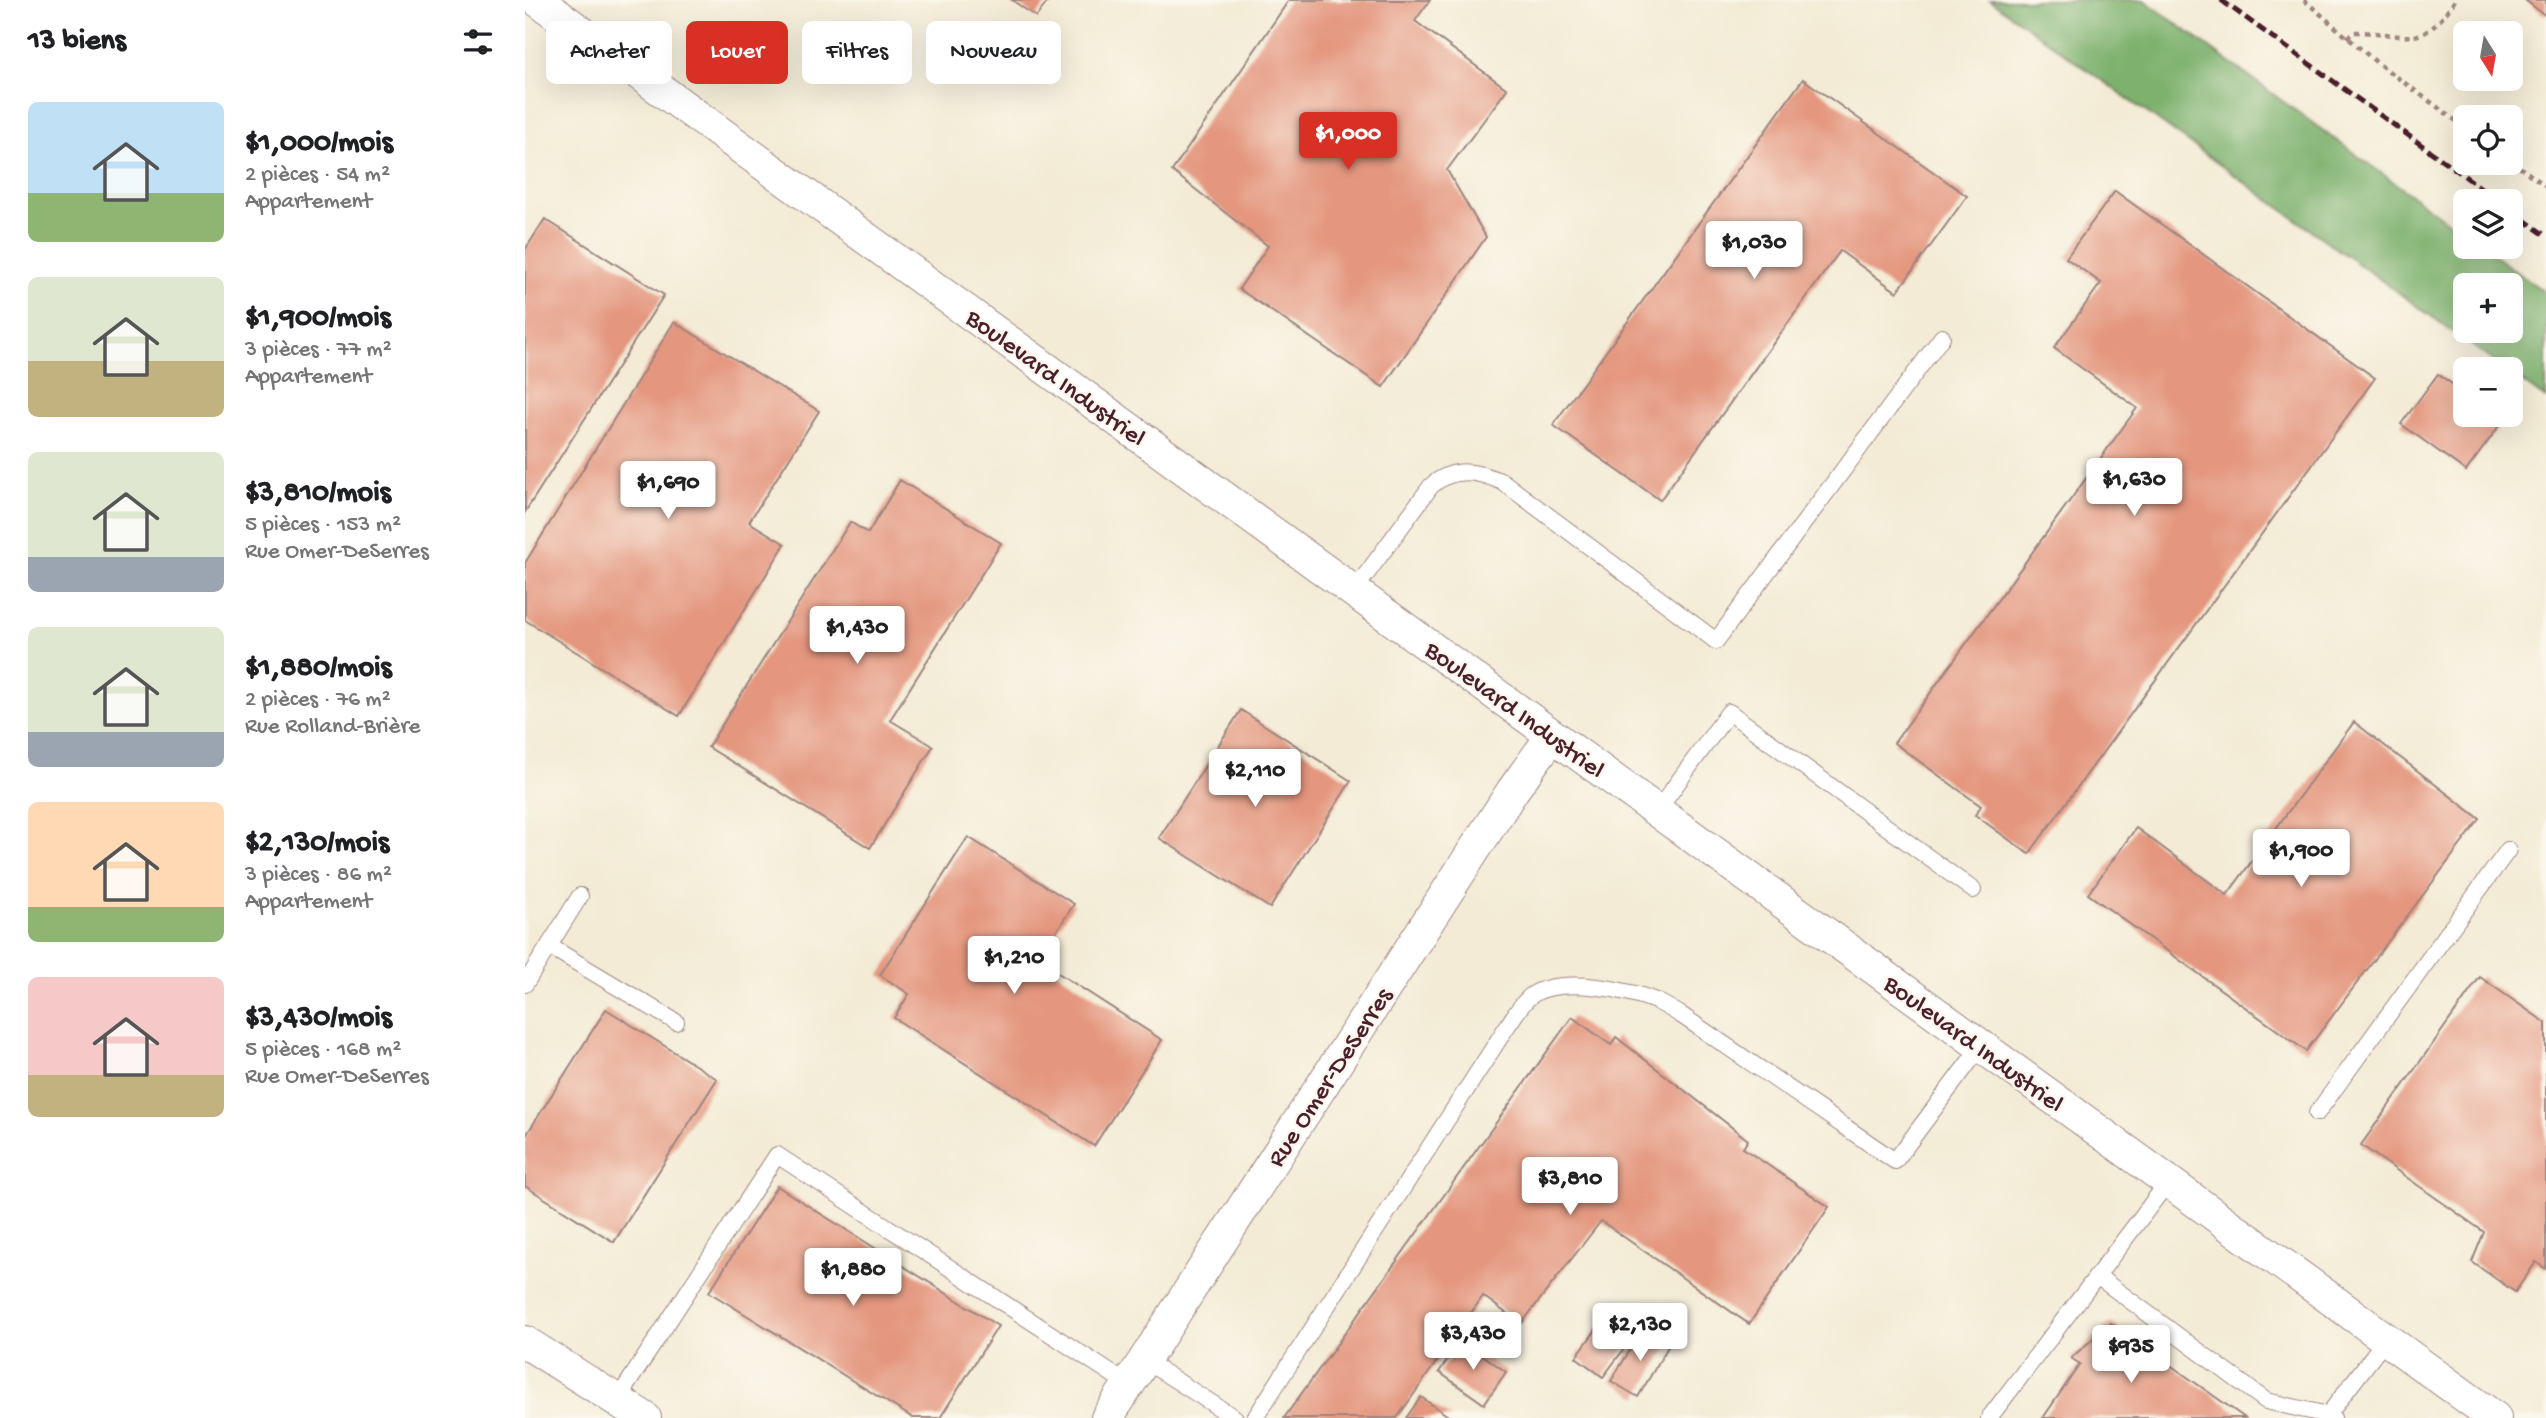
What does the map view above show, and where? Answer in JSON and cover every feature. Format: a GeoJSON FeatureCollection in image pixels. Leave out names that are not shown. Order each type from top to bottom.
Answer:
{"type":"FeatureCollection","features":[{"type":"Feature","properties":{"kind":"street","name":"Boulevard Industriel"},"geometry":{"type":"LineString","coordinates":[[537,0],[2495,1418]]}},
{"type":"Feature","properties":{"kind":"street","name":"Rue Omer-DeSerres"},"geometry":{"type":"LineString","coordinates":[[1107,1418],[1513,790],[1552,736]]}},
{"type":"Feature","properties":{"kind":"street"},"geometry":{"type":"LineString","coordinates":[[525,1342],[645,1418]]}},
{"type":"Feature","properties":{"kind":"lane"},"geometry":{"type":"LineString","coordinates":[[1354,591],[1431,486],[1450,474],[1475,472],[1503,482],[1716,641],[1942,337]]}},
{"type":"Feature","properties":{"kind":"lane"},"geometry":{"type":"LineString","coordinates":[[1657,811],[1729,712],[1973,890]]}},
{"type":"Feature","properties":{"kind":"lane"},"geometry":{"type":"LineString","coordinates":[[2317,1112],[2508,850]]}},
{"type":"Feature","properties":{"kind":"lane"},"geometry":{"type":"LineString","coordinates":[[525,984],[580,896]]}},
{"type":"Feature","properties":{"kind":"lane"},"geometry":{"type":"LineString","coordinates":[[549,946],[676,1022]]}},
{"type":"Feature","properties":{"kind":"lane"},"geometry":{"type":"LineString","coordinates":[[1255,1418],[1508,1024],[1533,995],[1545,989],[1565,986],[1593,986],[1632,993],[1658,1002],[1695,1024],[1895,1161],[1981,1046]]}},
{"type":"Feature","properties":{"kind":"lane"},"geometry":{"type":"LineString","coordinates":[[617,1400],[777,1155],[1136,1373],[1235,1418]]}},
{"type":"Feature","properties":{"kind":"lane"},"geometry":{"type":"LineString","coordinates":[[1989,1418],[2168,1182]]}},
{"type":"Feature","properties":{"kind":"lane"},"geometry":{"type":"LineString","coordinates":[[2097,1276],[2266,1401],[2329,1417],[2386,1339]]}},
{"type":"Feature","properties":{"kind":"path"},"geometry":{"type":"LineString","coordinates":[[2304,0],[2376,62],[2453,118]]}},
{"type":"Feature","properties":{"kind":"path"},"geometry":{"type":"LineString","coordinates":[[2347,38],[2354,32],[2390,37],[2421,34],[2438,24],[2455,0]]}},
{"type":"Feature","properties":{"kind":"path"},"geometry":{"type":"LineString","coordinates":[[2523,169],[2546,186]]}},
{"type":"Feature","properties":{"kind":"green space"},"geometry":{"type":"Polygon","coordinates":[[[1990,0],[2144,0],[2453,226],[2453,259],[2499,259],[2518,273],[2453,273],[2453,332],[1990,0]]]}},
{"type":"Feature","properties":{"kind":"green space"},"geometry":{"type":"Polygon","coordinates":[[[2523,276],[2546,293],[2546,399],[2523,383],[2523,357],[2488,357],[2469,343],[2523,343],[2523,276]]]}},
{"type":"Feature","properties":{"kind":"building"},"geometry":{"type":"Polygon","coordinates":[[[1012,0],[1049,0],[1036,17],[1012,0]]]}},
{"type":"Feature","properties":{"kind":"building"},"geometry":{"type":"Polygon","coordinates":[[[1289,0],[1430,0],[1415,21],[1507,89],[1447,170],[1486,237],[1383,387],[1239,289],[1268,246],[1172,171],[1289,0]]]}},
{"type":"Feature","properties":{"kind":"building"},"geometry":{"type":"Polygon","coordinates":[[[2525,0],[2546,0],[2546,16],[2525,0]]]}},
{"type":"Feature","properties":{"kind":"building"},"geometry":{"type":"Polygon","coordinates":[[[1803,79],[1967,196],[1897,292],[1840,251],[1660,500],[1553,425],[1803,79]]]}},
{"type":"Feature","properties":{"kind":"building"},"geometry":{"type":"Polygon","coordinates":[[[2115,191],[2375,378],[2029,854],[1975,815],[1981,806],[1894,743],[2137,408],[2054,348],[2101,283],[2066,258],[2115,191]]]}},
{"type":"Feature","properties":{"kind":"building"},"geometry":{"type":"Polygon","coordinates":[[[545,219],[664,295],[525,512],[525,250],[545,219]]]}},
{"type":"Feature","properties":{"kind":"building"},"geometry":{"type":"Polygon","coordinates":[[[674,322],[819,411],[749,522],[785,544],[679,716],[525,620],[525,563],[674,322]]]}},
{"type":"Feature","properties":{"kind":"building"},"geometry":{"type":"Polygon","coordinates":[[[2438,374],[2453,385],[2453,427],[2499,427],[2466,471],[2401,424],[2438,374]]]}},
{"type":"Feature","properties":{"kind":"building"},"geometry":{"type":"Polygon","coordinates":[[[900,480],[1001,543],[890,720],[933,746],[870,848],[708,747],[850,522],[868,533],[900,480]]]}},
{"type":"Feature","properties":{"kind":"building"},"geometry":{"type":"Polygon","coordinates":[[[1241,710],[1351,781],[1270,908],[1159,838],[1241,710]]]}},
{"type":"Feature","properties":{"kind":"building"},"geometry":{"type":"Polygon","coordinates":[[[2354,722],[2480,819],[2306,1051],[2088,894],[2136,828],[2227,895],[2354,722]]]}},
{"type":"Feature","properties":{"kind":"building"},"geometry":{"type":"Polygon","coordinates":[[[968,837],[1074,904],[1038,960],[1162,1040],[1094,1146],[894,1018],[909,994],[880,975],[968,837]]]}},
{"type":"Feature","properties":{"kind":"building"},"geometry":{"type":"Polygon","coordinates":[[[2480,977],[2546,1023],[2546,1269],[2536,1262],[2515,1292],[2472,1262],[2484,1232],[2361,1145],[2480,977]]]}},
{"type":"Feature","properties":{"kind":"building"},"geometry":{"type":"Polygon","coordinates":[[[606,1009],[717,1079],[614,1242],[525,1186],[525,1137],[606,1009]]]}},
{"type":"Feature","properties":{"kind":"building"},"geometry":{"type":"Polygon","coordinates":[[[1572,1017],[1611,1045],[1616,1037],[1748,1140],[1743,1148],[1829,1207],[1749,1324],[1601,1221],[1521,1324],[1483,1296],[1397,1418],[1284,1418],[1572,1017]]]}},
{"type":"Feature","properties":{"kind":"building"},"geometry":{"type":"Polygon","coordinates":[[[777,1186],[998,1326],[940,1418],[913,1418],[709,1292],[777,1186]]]}},
{"type":"Feature","properties":{"kind":"building"},"geometry":{"type":"Polygon","coordinates":[[[1612,1308],[1639,1329],[1603,1377],[1576,1357],[1612,1308]]]}},
{"type":"Feature","properties":{"kind":"building"},"geometry":{"type":"Polygon","coordinates":[[[2111,1323],[2245,1418],[2043,1418],[2080,1364],[2071,1358],[2111,1323]]]}},
{"type":"Feature","properties":{"kind":"building"},"geometry":{"type":"Polygon","coordinates":[[[1643,1329],[1669,1345],[1638,1397],[1611,1381],[1643,1329]]]}},
{"type":"Feature","properties":{"kind":"building"},"geometry":{"type":"Polygon","coordinates":[[[1462,1340],[1506,1372],[1484,1404],[1439,1372],[1462,1340]]]}},
{"type":"Feature","properties":{"kind":"building"},"geometry":{"type":"Polygon","coordinates":[[[1421,1397],[1451,1418],[1406,1418],[1421,1397]]]}},
{"type":"Feature","properties":{"kind":"railway"},"geometry":{"type":"LineString","coordinates":[[2221,0],[2482,189]]}},
{"type":"Feature","properties":{"kind":"railway"},"geometry":{"type":"LineString","coordinates":[[2523,219],[2546,236]]}}]}
